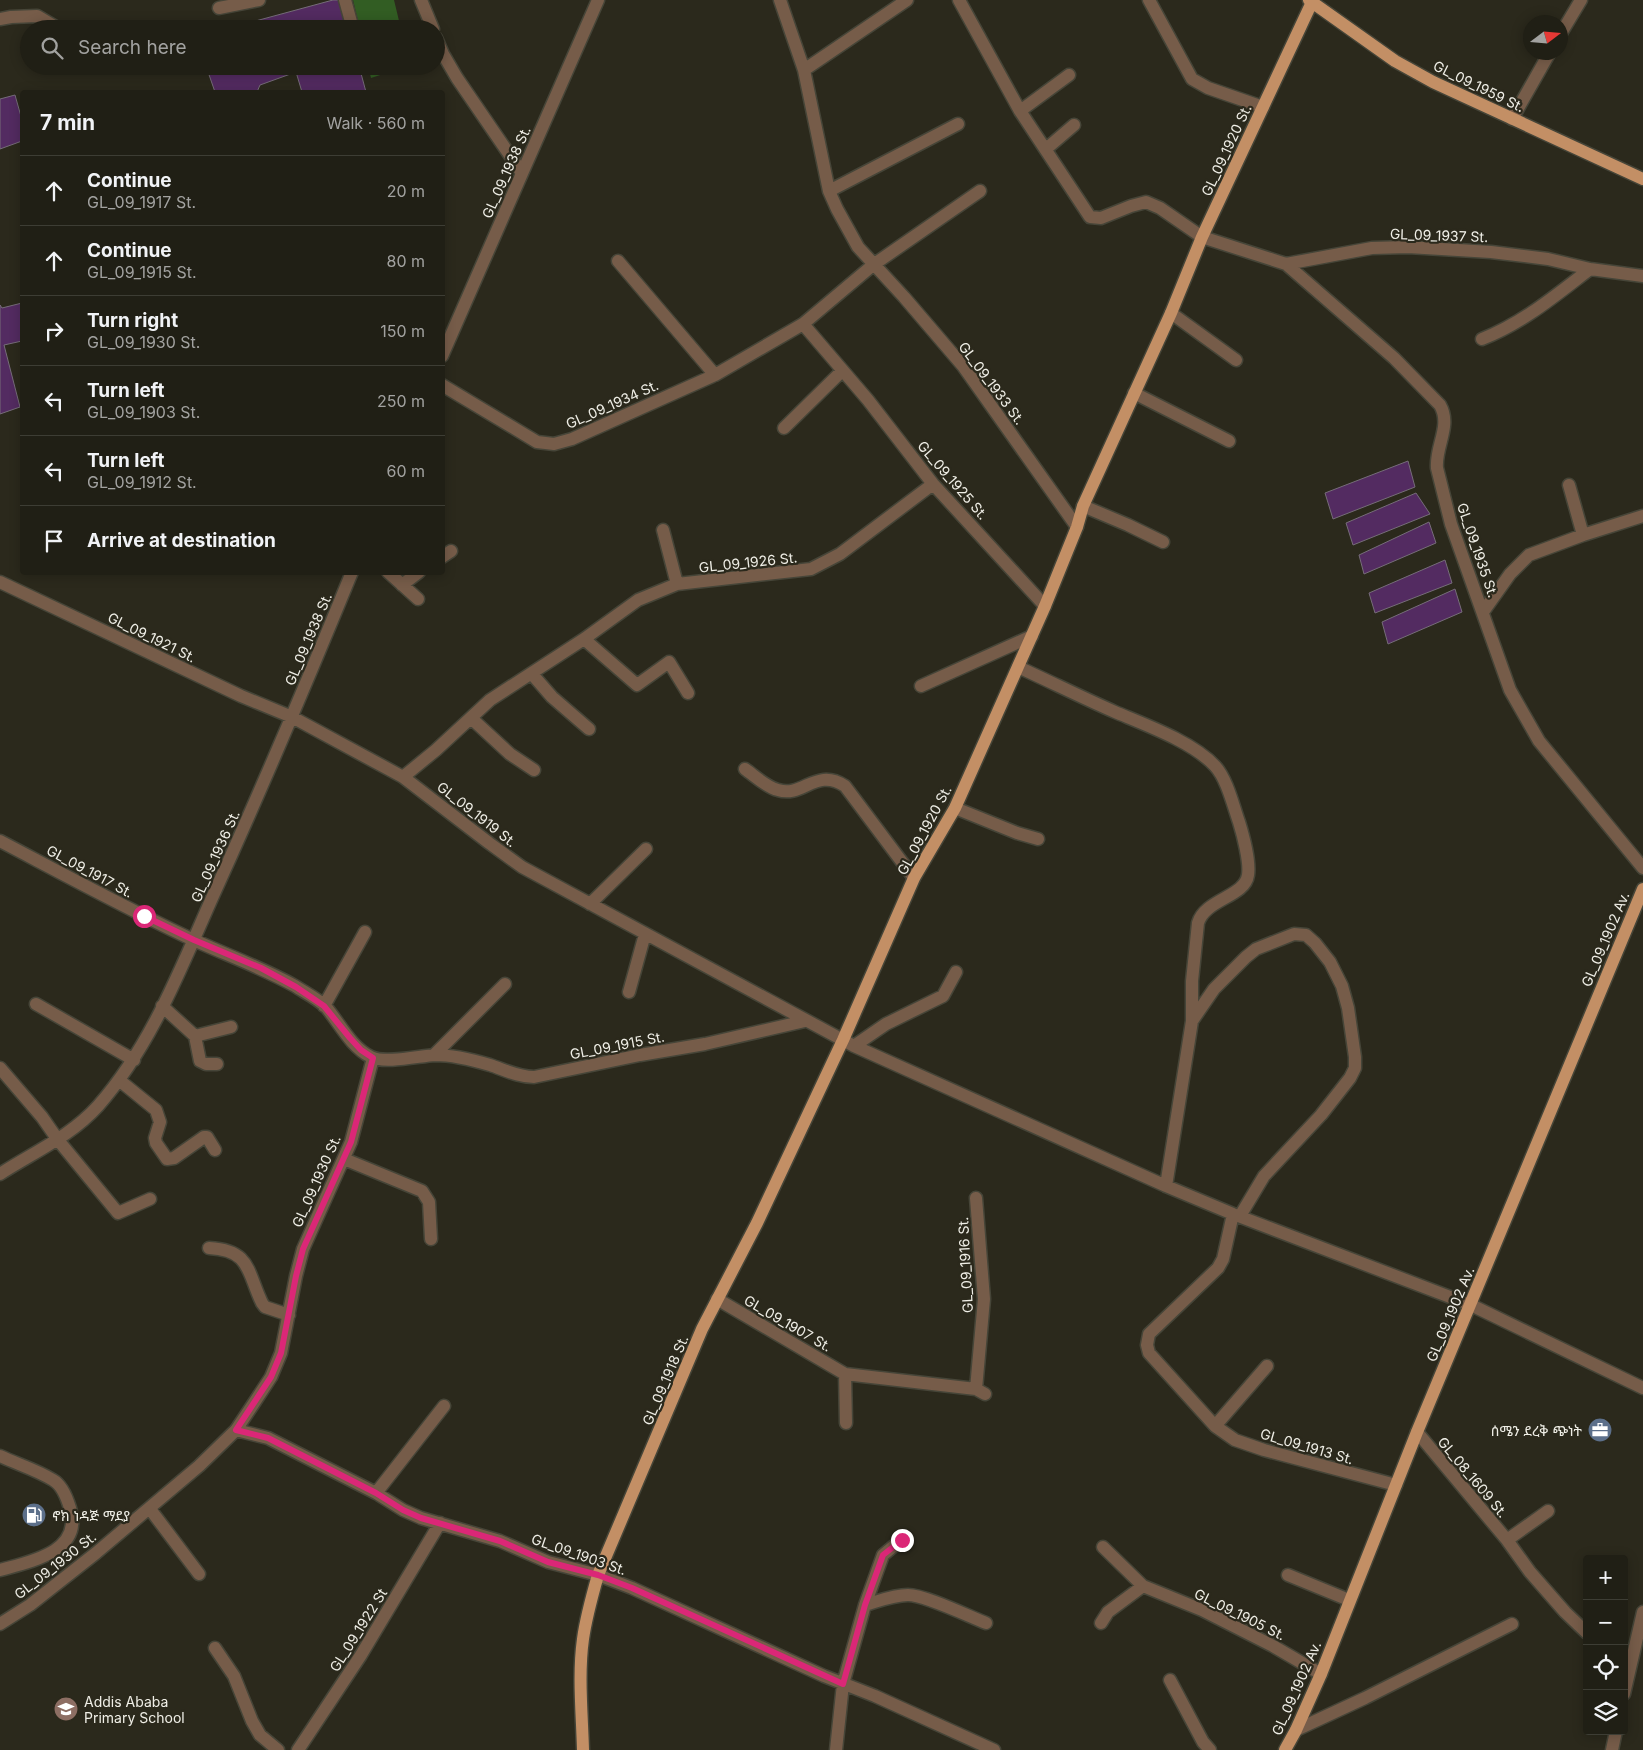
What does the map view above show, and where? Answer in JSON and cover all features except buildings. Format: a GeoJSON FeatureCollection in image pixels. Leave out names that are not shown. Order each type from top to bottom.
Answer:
{"type":"FeatureCollection","features":[{"type":"Feature","properties":{"kind":"main road","name":"GL_09_1920 St."},"geometry":{"type":"LineString","coordinates":[[848,1043],[914,878],[955,808],[1045,606],[1077,527],[1083,506],[1171,313],[1202,237],[1312,1]]}},
{"type":"Feature","properties":{"kind":"main road","name":"GL_09_1959 St."},"geometry":{"type":"LineString","coordinates":[[1312,1],[1395,61],[1434,82],[1643,179]]}},
{"type":"Feature","properties":{"kind":"main road","name":"GL_09_1902 Av."},"geometry":{"type":"LineString","coordinates":[[1285,1750],[1321,1674],[1417,1432],[1643,888]]}},
{"type":"Feature","properties":{"kind":"main road","name":"GL_09_1918 St."},"geometry":{"type":"LineString","coordinates":[[583,1750],[581,1677],[583,1640],[598,1575],[702,1329],[848,1043]]}},
{"type":"Feature","properties":{"kind":"street"},"geometry":{"type":"LineString","coordinates":[[219,8],[259,0]]}},
{"type":"Feature","properties":{"kind":"street"},"geometry":{"type":"LineString","coordinates":[[345,0],[351,20]]}},
{"type":"Feature","properties":{"kind":"street"},"geometry":{"type":"LineString","coordinates":[[421,0],[429,20]]}},
{"type":"Feature","properties":{"kind":"street","name":"GL_09_1938 St."},"geometry":{"type":"LineString","coordinates":[[445,349],[598,0]]}},
{"type":"Feature","properties":{"kind":"street","name":"GL_09_1933 St."},"geometry":{"type":"LineString","coordinates":[[780,0],[804,70],[829,191],[858,247],[963,366],[1077,527]]}},
{"type":"Feature","properties":{"kind":"street"},"geometry":{"type":"LineString","coordinates":[[804,70],[907,0]]}},
{"type":"Feature","properties":{"kind":"street"},"geometry":{"type":"LineString","coordinates":[[958,0],[1020,111],[1090,217],[1101,218],[1146,202],[1160,208],[1202,237],[1286,264]]}},
{"type":"Feature","properties":{"kind":"street"},"geometry":{"type":"LineString","coordinates":[[1149,0],[1192,79],[1208,88],[1263,107]]}},
{"type":"Feature","properties":{"kind":"street"},"geometry":{"type":"LineString","coordinates":[[1568,22],[1581,0]]}},
{"type":"Feature","properties":{"kind":"street"},"geometry":{"type":"LineString","coordinates":[[0,19],[37,16],[44,20]]}},
{"type":"Feature","properties":{"kind":"street"},"geometry":{"type":"LineString","coordinates":[[445,57],[522,173]]}},
{"type":"Feature","properties":{"kind":"street"},"geometry":{"type":"LineString","coordinates":[[1512,119],[1545,60]]}},
{"type":"Feature","properties":{"kind":"street"},"geometry":{"type":"LineString","coordinates":[[1020,111],[1069,75]]}},
{"type":"Feature","properties":{"kind":"street"},"geometry":{"type":"LineString","coordinates":[[829,191],[958,124]]}},
{"type":"Feature","properties":{"kind":"street"},"geometry":{"type":"LineString","coordinates":[[1046,149],[1074,125]]}},
{"type":"Feature","properties":{"kind":"street"},"geometry":{"type":"LineString","coordinates":[[873,265],[980,191]]}},
{"type":"Feature","properties":{"kind":"street","name":"GL_09_1937 St."},"geometry":{"type":"LineString","coordinates":[[1286,264],[1372,248],[1408,247],[1491,252],[1548,258],[1590,268],[1643,276]]}},
{"type":"Feature","properties":{"kind":"street"},"geometry":{"type":"LineString","coordinates":[[618,261],[714,374]]}},
{"type":"Feature","properties":{"kind":"street","name":"GL_09_1935 St."},"geometry":{"type":"LineString","coordinates":[[1286,264],[1394,358],[1440,405],[1446,423],[1436,460],[1437,468],[1451,524],[1510,690],[1539,741],[1643,868]]}},
{"type":"Feature","properties":{"kind":"street","name":"GL_09_1934 St."},"geometry":{"type":"LineString","coordinates":[[445,387],[537,442],[554,444],[572,439],[714,374],[803,324],[873,265]]}},
{"type":"Feature","properties":{"kind":"street"},"geometry":{"type":"LineString","coordinates":[[1482,339],[1503,331],[1524,319],[1590,268]]}},
{"type":"Feature","properties":{"kind":"street"},"geometry":{"type":"LineString","coordinates":[[1171,313],[1236,360]]}},
{"type":"Feature","properties":{"kind":"street","name":"GL_09_1925 St."},"geometry":{"type":"LineString","coordinates":[[803,324],[868,400],[933,484],[1045,606]]}},
{"type":"Feature","properties":{"kind":"street"},"geometry":{"type":"LineString","coordinates":[[784,428],[842,371]]}},
{"type":"Feature","properties":{"kind":"street"},"geometry":{"type":"LineString","coordinates":[[1134,393],[1229,441]]}},
{"type":"Feature","properties":{"kind":"street","name":"GL_09_1926 St."},"geometry":{"type":"LineString","coordinates":[[403,777],[490,700],[584,639],[638,600],[677,584],[811,569],[840,554],[933,484]]}},
{"type":"Feature","properties":{"kind":"street"},"geometry":{"type":"LineString","coordinates":[[1569,485],[1582,534]]}},
{"type":"Feature","properties":{"kind":"street"},"geometry":{"type":"LineString","coordinates":[[1083,506],[1163,542]]}},
{"type":"Feature","properties":{"kind":"street"},"geometry":{"type":"LineString","coordinates":[[1483,612],[1510,574],[1529,555],[1582,534],[1643,516]]}},
{"type":"Feature","properties":{"kind":"street"},"geometry":{"type":"LineString","coordinates":[[663,530],[677,584]]}},
{"type":"Feature","properties":{"kind":"street","name":"GL_09_1938 St."},"geometry":{"type":"LineString","coordinates":[[292,717],[351,575]]}},
{"type":"Feature","properties":{"kind":"street"},"geometry":{"type":"LineString","coordinates":[[392,575],[418,599]]}},
{"type":"Feature","properties":{"kind":"street"},"geometry":{"type":"LineString","coordinates":[[402,584],[415,575]]}},
{"type":"Feature","properties":{"kind":"street","name":"GL_09_1921 St."},"geometry":{"type":"LineString","coordinates":[[0,582],[242,696],[292,717]]}},
{"type":"Feature","properties":{"kind":"street"},"geometry":{"type":"LineString","coordinates":[[921,686],[1032,636]]}},
{"type":"Feature","properties":{"kind":"street"},"geometry":{"type":"LineString","coordinates":[[584,639],[637,685],[669,662],[688,693]]}},
{"type":"Feature","properties":{"kind":"street"},"geometry":{"type":"LineString","coordinates":[[1018,667],[1195,750],[1216,767],[1229,791],[1242,834],[1248,875],[1242,886],[1200,915],[1198,923],[1192,981],[1192,1021],[1166,1186]]}},
{"type":"Feature","properties":{"kind":"street"},"geometry":{"type":"LineString","coordinates":[[532,674],[552,696],[589,729]]}},
{"type":"Feature","properties":{"kind":"street","name":"GL_09_1919 St."},"geometry":{"type":"LineString","coordinates":[[292,717],[403,777],[509,858],[590,904],[848,1043],[1166,1186],[1236,1215],[1471,1305],[1643,1388]]}},
{"type":"Feature","properties":{"kind":"street","name":"GL_09_1936 St."},"geometry":{"type":"LineString","coordinates":[[0,1174],[26,1157],[58,1140],[81,1124],[99,1105],[134,1060],[194,940],[292,717]]}},
{"type":"Feature","properties":{"kind":"street"},"geometry":{"type":"LineString","coordinates":[[471,718],[510,754],[534,770]]}},
{"type":"Feature","properties":{"kind":"street"},"geometry":{"type":"LineString","coordinates":[[745,769],[770,787],[780,791],[793,790],[826,778],[837,780],[845,786],[914,878]]}},
{"type":"Feature","properties":{"kind":"street"},"geometry":{"type":"LineString","coordinates":[[955,808],[1017,833],[1038,839]]}},
{"type":"Feature","properties":{"kind":"street","name":"GL_09_1917 St."},"geometry":{"type":"LineString","coordinates":[[0,840],[144,916],[194,940]]}},
{"type":"Feature","properties":{"kind":"street"},"geometry":{"type":"LineString","coordinates":[[590,904],[646,849]]}},
{"type":"Feature","properties":{"kind":"street"},"geometry":{"type":"LineString","coordinates":[[324,1006],[365,932]]}},
{"type":"Feature","properties":{"kind":"street"},"geometry":{"type":"LineString","coordinates":[[629,992],[645,934]]}},
{"type":"Feature","properties":{"kind":"street"},"geometry":{"type":"LineString","coordinates":[[1192,1021],[1214,989],[1246,957],[1264,945],[1294,934],[1306,935],[1330,962],[1342,986],[1348,1008],[1355,1057],[1355,1068],[1350,1078],[1320,1115],[1264,1176],[1236,1215]]}},
{"type":"Feature","properties":{"kind":"street"},"geometry":{"type":"LineString","coordinates":[[194,940],[261,968],[296,987],[324,1006],[361,1050],[373,1058]]}},
{"type":"Feature","properties":{"kind":"street"},"geometry":{"type":"LineString","coordinates":[[848,1043],[943,996],[956,972]]}},
{"type":"Feature","properties":{"kind":"street"},"geometry":{"type":"LineString","coordinates":[[434,1055],[505,984]]}},
{"type":"Feature","properties":{"kind":"street"},"geometry":{"type":"LineString","coordinates":[[36,1004],[134,1060]]}},
{"type":"Feature","properties":{"kind":"street"},"geometry":{"type":"LineString","coordinates":[[162,1006],[195,1036],[200,1062],[218,1064]]}},
{"type":"Feature","properties":{"kind":"street","name":"GL_09_1915 St."},"geometry":{"type":"LineString","coordinates":[[373,1058],[407,1059],[434,1055],[458,1057],[490,1065],[516,1075],[534,1077],[640,1055],[705,1044],[805,1021]]}},
{"type":"Feature","properties":{"kind":"street"},"geometry":{"type":"LineString","coordinates":[[195,1036],[231,1027]]}},
{"type":"Feature","properties":{"kind":"street","name":"GL_09_1930 St."},"geometry":{"type":"LineString","coordinates":[[0,1624],[30,1605],[150,1509],[199,1466],[236,1430],[271,1377],[281,1353],[303,1249],[354,1133],[373,1058]]}},
{"type":"Feature","properties":{"kind":"street"},"geometry":{"type":"LineString","coordinates":[[0,1068],[42,1117],[58,1140],[118,1213],[150,1199]]}},
{"type":"Feature","properties":{"kind":"street"},"geometry":{"type":"LineString","coordinates":[[118,1080],[156,1110],[160,1122],[155,1138],[156,1143],[167,1159],[174,1158],[204,1137],[207,1137],[215,1150]]}},
{"type":"Feature","properties":{"kind":"street"},"geometry":{"type":"LineString","coordinates":[[344,1159],[422,1191],[429,1202],[431,1239]]}},
{"type":"Feature","properties":{"kind":"street","name":"GL_09_1916 St."},"geometry":{"type":"LineString","coordinates":[[976,1198],[984,1299],[981,1392]]}},
{"type":"Feature","properties":{"kind":"street","name":"GL_09_1913 St."},"geometry":{"type":"LineString","coordinates":[[1236,1215],[1223,1259],[1218,1268],[1149,1334],[1147,1338],[1149,1353],[1215,1426],[1235,1440],[1264,1450],[1396,1486]]}},
{"type":"Feature","properties":{"kind":"street"},"geometry":{"type":"LineString","coordinates":[[210,1248],[222,1248],[242,1259],[249,1269],[265,1307],[289,1315]]}},
{"type":"Feature","properties":{"kind":"street","name":"GL_09_1907 St."},"geometry":{"type":"LineString","coordinates":[[717,1298],[845,1374],[981,1392]]}},
{"type":"Feature","properties":{"kind":"street"},"geometry":{"type":"LineString","coordinates":[[1215,1426],[1267,1366]]}},
{"type":"Feature","properties":{"kind":"street"},"geometry":{"type":"LineString","coordinates":[[845,1374],[846,1423]]}},
{"type":"Feature","properties":{"kind":"street"},"geometry":{"type":"LineString","coordinates":[[376,1493],[444,1406]]}},
{"type":"Feature","properties":{"kind":"street","name":"GL_09_1903 St."},"geometry":{"type":"LineString","coordinates":[[236,1430],[268,1438],[376,1493],[403,1510],[500,1541],[548,1562],[598,1575],[632,1588],[994,1750]]}},
{"type":"Feature","properties":{"kind":"street","name":"GL_08_1609 St."},"geometry":{"type":"LineString","coordinates":[[1417,1432],[1507,1540],[1530,1572],[1565,1612],[1583,1629]]}},
{"type":"Feature","properties":{"kind":"street"},"geometry":{"type":"LineString","coordinates":[[0,1456],[54,1480],[66,1496],[73,1515],[71,1530],[64,1544],[50,1554],[0,1570]]}},
{"type":"Feature","properties":{"kind":"street"},"geometry":{"type":"LineString","coordinates":[[150,1509],[199,1574]]}},
{"type":"Feature","properties":{"kind":"street"},"geometry":{"type":"LineString","coordinates":[[1507,1540],[1548,1511]]}},
{"type":"Feature","properties":{"kind":"street","name":"GL_09_1922 St"},"geometry":{"type":"LineString","coordinates":[[298,1750],[370,1640],[440,1523]]}},
{"type":"Feature","properties":{"kind":"street"},"geometry":{"type":"LineString","coordinates":[[836,1750],[843,1684],[865,1605],[883,1555],[902,1540]]}},
{"type":"Feature","properties":{"kind":"street","name":"GL_09_1905 St."},"geometry":{"type":"LineString","coordinates":[[1103,1547],[1143,1586],[1202,1610],[1273,1646],[1321,1674]]}},
{"type":"Feature","properties":{"kind":"street"},"geometry":{"type":"LineString","coordinates":[[1288,1575],[1350,1600]]}},
{"type":"Feature","properties":{"kind":"street"},"geometry":{"type":"LineString","coordinates":[[1101,1623],[1108,1612],[1143,1586]]}},
{"type":"Feature","properties":{"kind":"street"},"geometry":{"type":"LineString","coordinates":[[865,1605],[899,1596],[920,1596],[986,1623]]}},
{"type":"Feature","properties":{"kind":"street"},"geometry":{"type":"LineString","coordinates":[[1628,1665],[1643,1612]]}},
{"type":"Feature","properties":{"kind":"street"},"geometry":{"type":"LineString","coordinates":[[1296,1730],[1382,1690],[1512,1624]]}},
{"type":"Feature","properties":{"kind":"street"},"geometry":{"type":"LineString","coordinates":[[215,1648],[234,1676],[252,1721],[260,1735],[278,1750]]}},
{"type":"Feature","properties":{"kind":"street"},"geometry":{"type":"LineString","coordinates":[[1170,1680],[1203,1742],[1210,1750]]}},
{"type":"Feature","properties":{"kind":"street"},"geometry":{"type":"LineString","coordinates":[[1612,1750],[1615,1735]]}},
{"type":"Feature","properties":{"kind":"green space"},"geometry":{"type":"Polygon","coordinates":[[[353,0],[394,0],[399,20],[358,20],[353,0]]]}},
{"type":"Feature","properties":{"kind":"place","name":"ሰሜን ደረቅ ጭነት"},"geometry":{"type":"Point","coordinates":[1600,1430]}},
{"type":"Feature","properties":{"kind":"place","name":"ኖክ ነዳጅ ማደያ"},"geometry":{"type":"Point","coordinates":[34,1515]}},
{"type":"Feature","properties":{"kind":"place","name":"Addis Ababa Primary School"},"geometry":{"type":"Point","coordinates":[66,1709]}},
{"type":"Feature","properties":{"kind":"route"},"geometry":{"type":"LineString","coordinates":[[144,916],[194,940],[261,968],[296,987],[324,1006],[361,1050],[373,1058],[351,1142],[303,1249],[281,1353],[271,1377],[236,1430],[268,1438],[421,1518],[500,1541],[548,1562],[598,1575],[632,1588],[843,1684],[865,1605],[883,1555],[902,1540]]}}]}
